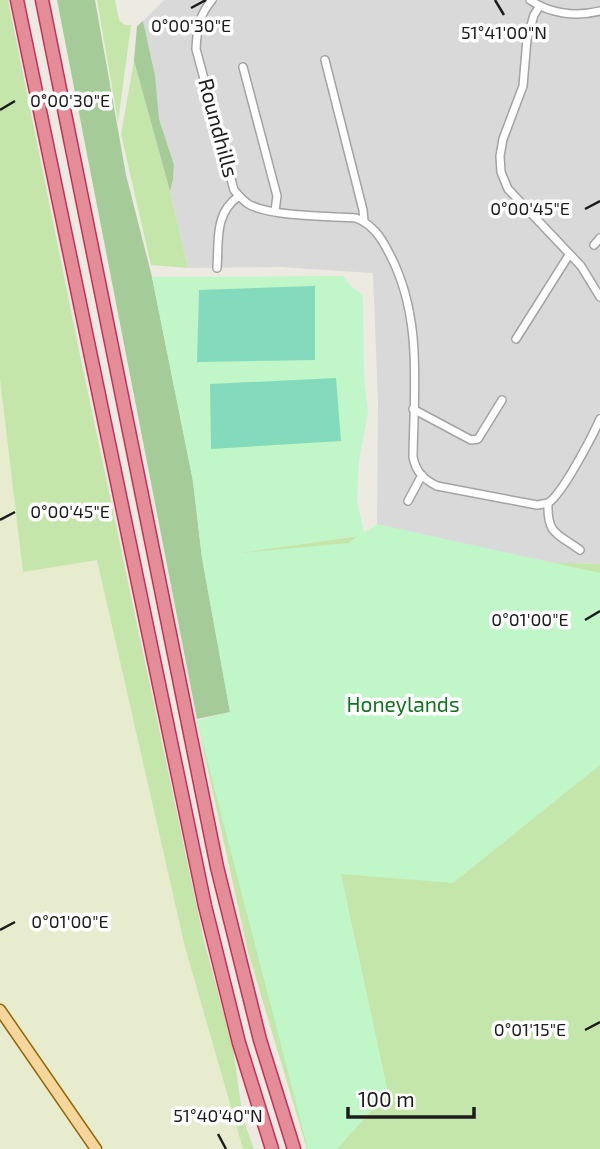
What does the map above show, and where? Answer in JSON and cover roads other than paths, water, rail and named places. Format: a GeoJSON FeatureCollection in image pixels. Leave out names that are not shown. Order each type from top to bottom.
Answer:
{"type":"FeatureCollection","features":[{"type":"Feature","properties":{"kind":"highway"},"geometry":{"type":"LineString","coordinates":[[17,0],[205,906],[239,1042],[272,1149]]}},
{"type":"Feature","properties":{"kind":"highway"},"geometry":{"type":"LineString","coordinates":[[42,0],[217,867],[257,1029],[294,1149]]}},
{"type":"Feature","properties":{"kind":"main road"},"geometry":{"type":"LineString","coordinates":[[0,1010],[96,1149]]}},
{"type":"Feature","properties":{"kind":"street","name":"Roundhills"},"geometry":{"type":"LineString","coordinates":[[212,0],[202,11],[196,49],[234,190],[253,206],[364,221]]}},
{"type":"Feature","properties":{"kind":"street"},"geometry":{"type":"LineString","coordinates":[[530,0],[564,13],[586,15],[600,11]]}},
{"type":"Feature","properties":{"kind":"street"},"geometry":{"type":"LineString","coordinates":[[540,6],[534,15],[527,39],[523,86],[502,147],[501,172],[508,189],[581,266],[600,296]]}},
{"type":"Feature","properties":{"kind":"street"},"geometry":{"type":"LineString","coordinates":[[325,60],[364,221],[381,237],[408,298],[414,355],[413,457],[416,469],[438,486],[537,505],[548,503]]}},
{"type":"Feature","properties":{"kind":"street"},"geometry":{"type":"LineString","coordinates":[[243,67],[277,196],[275,211]]}},
{"type":"Feature","properties":{"kind":"street"},"geometry":{"type":"LineString","coordinates":[[217,268],[221,218],[225,207],[239,196]]}},
{"type":"Feature","properties":{"kind":"street"},"geometry":{"type":"LineString","coordinates":[[593,245],[600,237]]}},
{"type":"Feature","properties":{"kind":"street"},"geometry":{"type":"LineString","coordinates":[[516,339],[569,255]]}},
{"type":"Feature","properties":{"kind":"street"},"geometry":{"type":"LineString","coordinates":[[414,409],[471,440],[478,439],[502,400]]}},
{"type":"Feature","properties":{"kind":"street"},"geometry":{"type":"LineString","coordinates":[[580,550],[550,528],[547,522],[548,503],[564,483],[600,419]]}},
{"type":"Feature","properties":{"kind":"street"},"geometry":{"type":"LineString","coordinates":[[408,501],[422,475]]}},
{"type":"Feature","properties":{"kind":"park label","name":"Honeylands"},"geometry":{"type":"Point","coordinates":[403,705]}}]}
